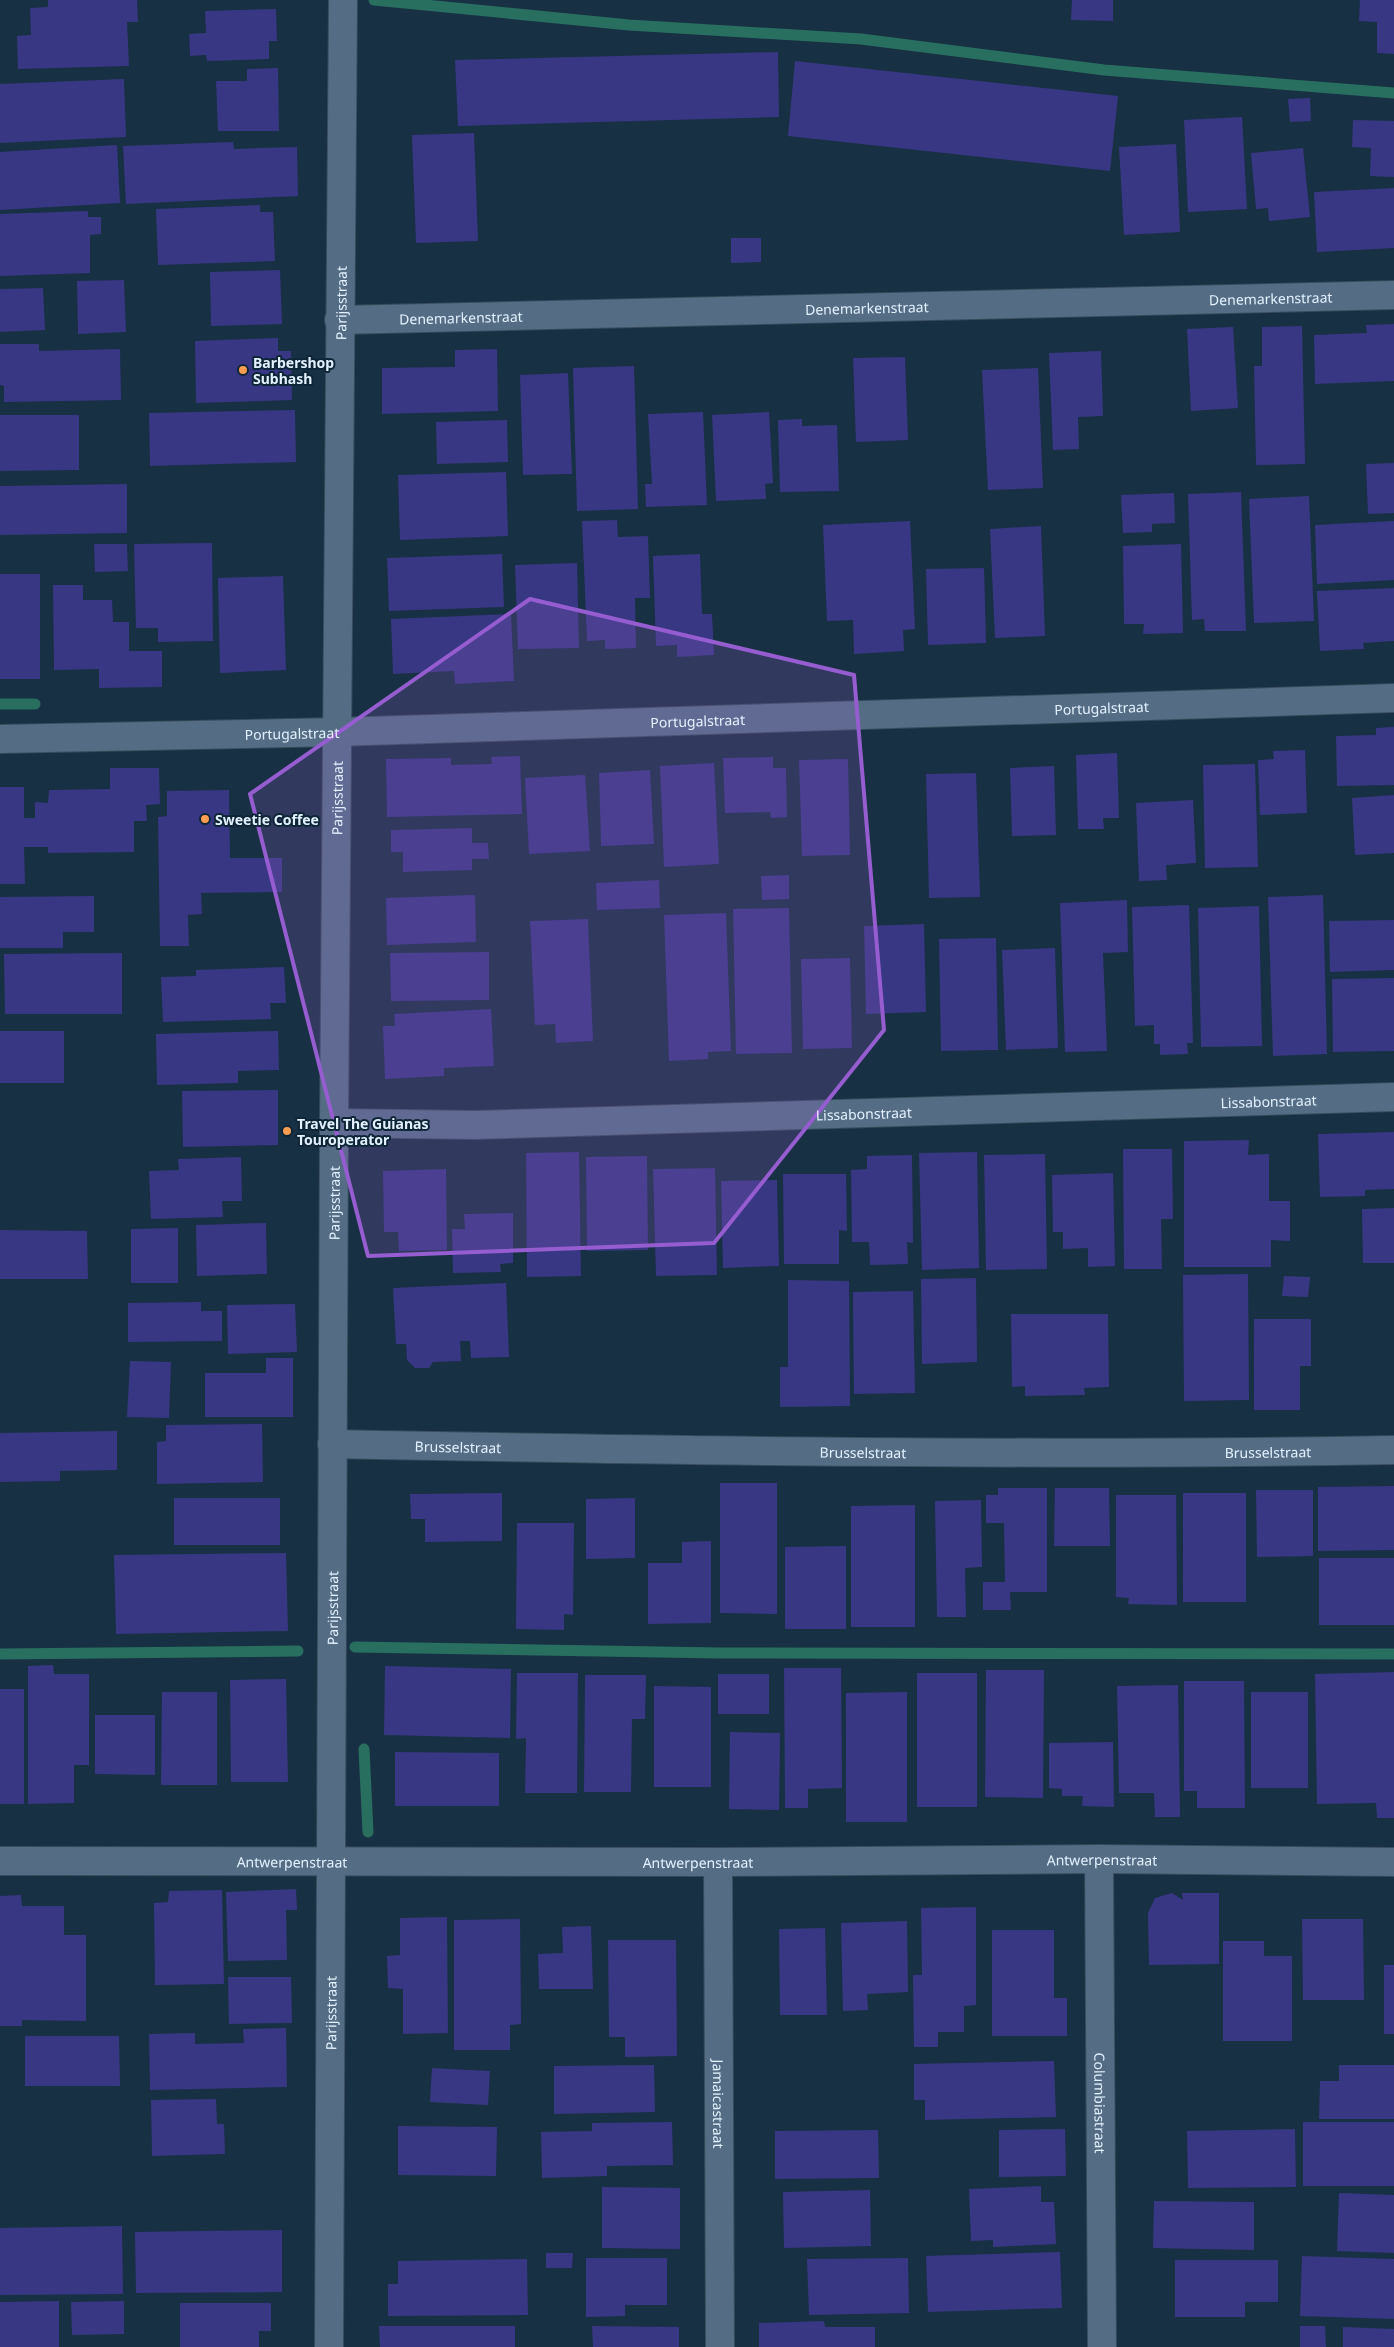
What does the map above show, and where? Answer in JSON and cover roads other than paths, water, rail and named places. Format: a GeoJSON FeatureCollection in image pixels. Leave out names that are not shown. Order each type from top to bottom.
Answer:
{"type":"FeatureCollection","features":[{"type":"Feature","properties":{"kind":"street","name":"Parijsstraat"},"geometry":{"type":"LineString","coordinates":[[329,2347],[336,732],[343,0]]}},
{"type":"Feature","properties":{"kind":"street","name":"Denemarkenstraat"},"geometry":{"type":"LineString","coordinates":[[339,320],[1394,295]]}},
{"type":"Feature","properties":{"kind":"street","name":"Portugalstraat"},"geometry":{"type":"LineString","coordinates":[[0,739],[336,732],[1394,698]]}},
{"type":"Feature","properties":{"kind":"street","name":"Lissabonstraat"},"geometry":{"type":"LineString","coordinates":[[334,1123],[474,1126],[1394,1097]]}},
{"type":"Feature","properties":{"kind":"street","name":"Brusselstraat"},"geometry":{"type":"LineString","coordinates":[[332,1444],[721,1452],[1394,1450]]}},
{"type":"Feature","properties":{"kind":"street","name":"Antwerpenstraat"},"geometry":{"type":"LineString","coordinates":[[0,1861],[718,1862],[1099,1859],[1394,1862]]}},
{"type":"Feature","properties":{"kind":"street","name":"Columbiastraat"},"geometry":{"type":"LineString","coordinates":[[1099,1859],[1102,2347]]}},
{"type":"Feature","properties":{"kind":"street","name":"Jamaicastraat"},"geometry":{"type":"LineString","coordinates":[[718,1862],[720,2347]]}},
{"type":"Feature","properties":{"kind":"waterway"},"geometry":{"type":"LineString","coordinates":[[374,0],[629,25],[861,39],[1104,70],[1394,93]]}},
{"type":"Feature","properties":{"kind":"waterway"},"geometry":{"type":"LineString","coordinates":[[0,704],[35,704]]}},
{"type":"Feature","properties":{"kind":"waterway"},"geometry":{"type":"LineString","coordinates":[[355,1647],[720,1653],[1394,1654]]}},
{"type":"Feature","properties":{"kind":"waterway"},"geometry":{"type":"LineString","coordinates":[[0,1654],[298,1651]]}},
{"type":"Feature","properties":{"kind":"waterway"},"geometry":{"type":"LineString","coordinates":[[364,1749],[368,1832]]}},
{"type":"Feature","properties":{"kind":"place","name":"Barbershop Subhash"},"geometry":{"type":"Point","coordinates":[243,370]}},
{"type":"Feature","properties":{"kind":"place","name":"Sweetie Coffee"},"geometry":{"type":"Point","coordinates":[205,819]}},
{"type":"Feature","properties":{"kind":"place","name":"Travel The Guianas Touroperator"},"geometry":{"type":"Point","coordinates":[287,1131]}}]}
